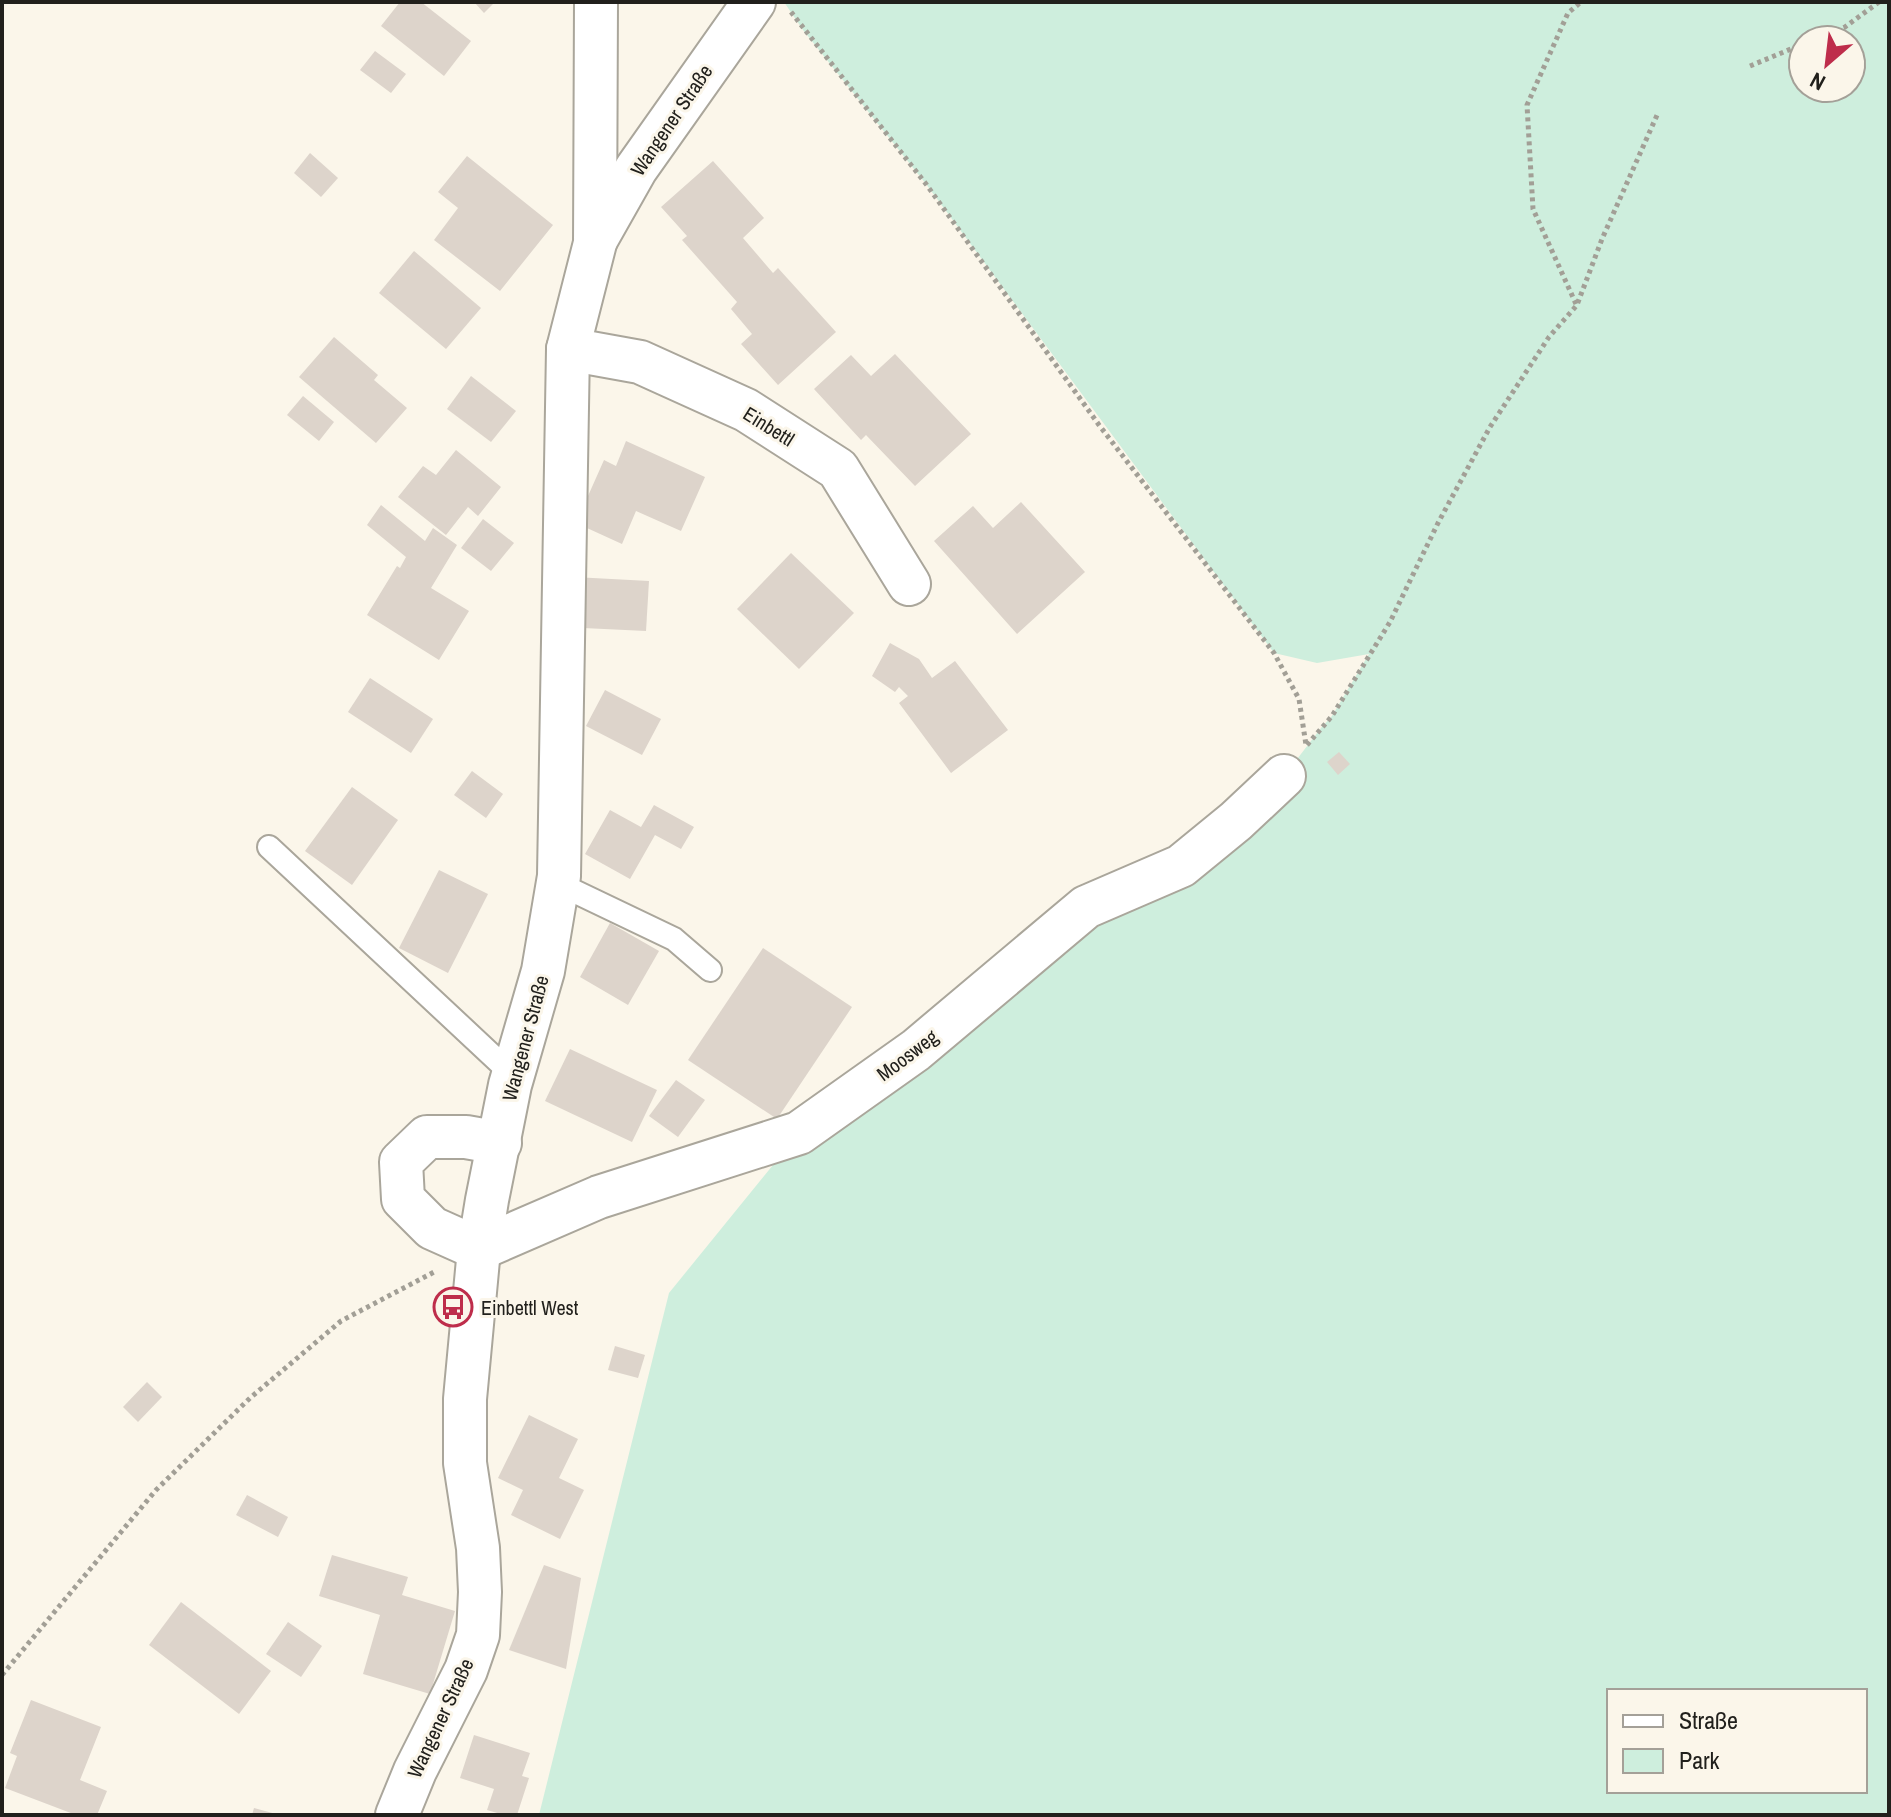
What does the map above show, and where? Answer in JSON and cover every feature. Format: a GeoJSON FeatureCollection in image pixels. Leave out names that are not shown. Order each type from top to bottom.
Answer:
{"type":"FeatureCollection","features":[{"type":"Feature","properties":{"kind":"street","name":"Wangener Straße"},"geometry":{"type":"LineString","coordinates":[[595,243],[636,169],[754,2]]}},
{"type":"Feature","properties":{"kind":"street","name":"Wangener Straße"},"geometry":{"type":"LineString","coordinates":[[397,1815],[415,1771],[466,1670],[478,1635],[478,1548],[465,1463],[465,1399],[479,1249],[513,1075],[543,971],[557,883],[568,349],[595,243],[599,4]]}},
{"type":"Feature","properties":{"kind":"street","name":"Einbettl"},"geometry":{"type":"LineString","coordinates":[[568,349],[640,362],[746,410],[838,469],[909,584]]}},
{"type":"Feature","properties":{"kind":"street","name":"Moosweg"},"geometry":{"type":"LineString","coordinates":[[479,1249],[599,1197],[799,1133],[916,1050],[1086,907],[1181,866],[1236,821],[1295,761]]}},
{"type":"Feature","properties":{"kind":"street"},"geometry":{"type":"LineString","coordinates":[[479,1249],[432,1228],[403,1199],[401,1162],[427,1137],[466,1137],[500,1143]]}},
{"type":"Feature","properties":{"kind":"lane"},"geometry":{"type":"LineString","coordinates":[[269,847],[513,1075]]}},
{"type":"Feature","properties":{"kind":"lane"},"geometry":{"type":"LineString","coordinates":[[557,883],[674,939],[710,970]]}},
{"type":"Feature","properties":{"kind":"path"},"geometry":{"type":"LineString","coordinates":[[784,2],[926,184],[1099,425],[1274,653],[1299,699],[1295,761]]}},
{"type":"Feature","properties":{"kind":"path"},"geometry":{"type":"LineString","coordinates":[[1577,305],[1533,209],[1527,105],[1568,13],[1581,2]]}},
{"type":"Feature","properties":{"kind":"path"},"geometry":{"type":"LineString","coordinates":[[1849,24],[1879,2]]}},
{"type":"Feature","properties":{"kind":"path"},"geometry":{"type":"LineString","coordinates":[[1750,66],[1787,51]]}},
{"type":"Feature","properties":{"kind":"path"},"geometry":{"type":"LineString","coordinates":[[1332,716],[1390,622],[1438,523],[1490,427],[1549,337],[1577,305],[1602,239],[1658,113]]}},
{"type":"Feature","properties":{"kind":"path"},"geometry":{"type":"LineString","coordinates":[[2,1675],[156,1490],[250,1398],[341,1321],[479,1249]]}},
{"type":"Feature","properties":{"kind":"green space"},"geometry":{"type":"Polygon","coordinates":[[[784,2],[1889,2],[1889,1815],[539,1815],[669,1293],[799,1133],[1284,776],[1332,716],[1369,654],[1317,663],[1274,653],[926,184],[784,2]]]}},
{"type":"Feature","properties":{"kind":"building"},"geometry":{"type":"Polygon","coordinates":[[[400,2],[421,2],[471,41],[444,76],[381,26],[400,2]]]}},
{"type":"Feature","properties":{"kind":"building"},"geometry":{"type":"Polygon","coordinates":[[[474,2],[495,2],[484,13],[474,2]]]}},
{"type":"Feature","properties":{"kind":"building"},"geometry":{"type":"Polygon","coordinates":[[[375,51],[406,74],[391,93],[360,70],[375,51]]]}},
{"type":"Feature","properties":{"kind":"building"},"geometry":{"type":"Polygon","coordinates":[[[310,153],[338,178],[321,197],[294,173],[310,153]]]}},
{"type":"Feature","properties":{"kind":"building"},"geometry":{"type":"Polygon","coordinates":[[[467,156],[553,225],[500,291],[434,240],[458,208],[438,192],[467,156]]]}},
{"type":"Feature","properties":{"kind":"building"},"geometry":{"type":"Polygon","coordinates":[[[713,161],[764,218],[743,238],[773,273],[778,268],[836,332],[778,385],[741,344],[752,334],[731,309],[737,302],[682,240],[687,236],[661,207],[713,161]]]}},
{"type":"Feature","properties":{"kind":"building"},"geometry":{"type":"Polygon","coordinates":[[[414,251],[481,308],[446,349],[379,293],[414,251]]]}},
{"type":"Feature","properties":{"kind":"building"},"geometry":{"type":"Polygon","coordinates":[[[334,337],[378,375],[374,380],[407,408],[376,443],[299,377],[334,337]]]}},
{"type":"Feature","properties":{"kind":"building"},"geometry":{"type":"Polygon","coordinates":[[[895,354],[971,434],[915,486],[866,435],[861,440],[814,389],[851,355],[871,376],[895,354]]]}},
{"type":"Feature","properties":{"kind":"building"},"geometry":{"type":"Polygon","coordinates":[[[471,376],[516,411],[491,442],[447,409],[471,376]]]}},
{"type":"Feature","properties":{"kind":"building"},"geometry":{"type":"Polygon","coordinates":[[[303,396],[334,422],[319,441],[287,415],[303,396]]]}},
{"type":"Feature","properties":{"kind":"building"},"geometry":{"type":"Polygon","coordinates":[[[626,441],[705,477],[681,531],[636,511],[622,544],[576,523],[604,460],[616,466],[626,441]]]}},
{"type":"Feature","properties":{"kind":"building"},"geometry":{"type":"Polygon","coordinates":[[[456,450],[501,487],[478,516],[468,507],[446,535],[398,497],[423,466],[436,475],[456,450]]]}},
{"type":"Feature","properties":{"kind":"building"},"geometry":{"type":"Polygon","coordinates":[[[1021,502],[1085,572],[1017,634],[934,541],[973,506],[993,528],[1021,502]]]}},
{"type":"Feature","properties":{"kind":"building"},"geometry":{"type":"Polygon","coordinates":[[[381,505],[425,541],[433,528],[457,545],[431,588],[469,611],[439,660],[367,615],[397,566],[400,568],[406,557],[367,525],[381,505]]]}},
{"type":"Feature","properties":{"kind":"building"},"geometry":{"type":"Polygon","coordinates":[[[483,519],[514,543],[491,571],[461,548],[483,519]]]}},
{"type":"Feature","properties":{"kind":"building"},"geometry":{"type":"Polygon","coordinates":[[[791,553],[854,613],[799,669],[737,609],[791,553]]]}},
{"type":"Feature","properties":{"kind":"building"},"geometry":{"type":"Polygon","coordinates":[[[574,577],[649,581],[646,631],[583,628],[574,577]]]}},
{"type":"Feature","properties":{"kind":"building"},"geometry":{"type":"Polygon","coordinates":[[[890,643],[919,659],[932,678],[955,661],[1008,730],[951,773],[899,703],[908,696],[899,687],[895,692],[872,676],[890,643]]]}},
{"type":"Feature","properties":{"kind":"building"},"geometry":{"type":"Polygon","coordinates":[[[370,678],[433,719],[411,753],[348,712],[370,678]]]}},
{"type":"Feature","properties":{"kind":"building"},"geometry":{"type":"Polygon","coordinates":[[[605,690],[661,719],[642,755],[586,726],[605,690]]]}},
{"type":"Feature","properties":{"kind":"building"},"geometry":{"type":"Polygon","coordinates":[[[1339,752],[1350,764],[1338,775],[1327,762],[1339,752]]]}},
{"type":"Feature","properties":{"kind":"building"},"geometry":{"type":"Polygon","coordinates":[[[472,771],[503,794],[486,818],[454,795],[472,771]]]}},
{"type":"Feature","properties":{"kind":"building"},"geometry":{"type":"Polygon","coordinates":[[[352,787],[398,820],[352,885],[305,851],[352,787]]]}},
{"type":"Feature","properties":{"kind":"building"},"geometry":{"type":"Polygon","coordinates":[[[654,805],[694,827],[681,849],[655,835],[630,879],[585,854],[610,810],[641,827],[654,805]]]}},
{"type":"Feature","properties":{"kind":"building"},"geometry":{"type":"Polygon","coordinates":[[[439,870],[488,894],[448,973],[399,948],[439,870]]]}},
{"type":"Feature","properties":{"kind":"building"},"geometry":{"type":"Polygon","coordinates":[[[610,923],[659,951],[628,1005],[580,977],[610,923]]]}},
{"type":"Feature","properties":{"kind":"building"},"geometry":{"type":"Polygon","coordinates":[[[763,948],[852,1007],[777,1119],[688,1060],[763,948]]]}},
{"type":"Feature","properties":{"kind":"building"},"geometry":{"type":"Polygon","coordinates":[[[570,1049],[657,1090],[632,1142],[545,1101],[570,1049]]]}},
{"type":"Feature","properties":{"kind":"building"},"geometry":{"type":"Polygon","coordinates":[[[676,1080],[705,1100],[678,1137],[649,1116],[676,1080]]]}},
{"type":"Feature","properties":{"kind":"building"},"geometry":{"type":"Polygon","coordinates":[[[615,1346],[645,1355],[638,1378],[608,1370],[615,1346]]]}},
{"type":"Feature","properties":{"kind":"building"},"geometry":{"type":"Polygon","coordinates":[[[147,1382],[162,1397],[138,1422],[123,1407],[147,1382]]]}},
{"type":"Feature","properties":{"kind":"building"},"geometry":{"type":"Polygon","coordinates":[[[529,1415],[578,1439],[559,1478],[584,1490],[560,1539],[511,1515],[523,1490],[498,1478],[529,1415]]]}},
{"type":"Feature","properties":{"kind":"building"},"geometry":{"type":"Polygon","coordinates":[[[247,1495],[288,1517],[278,1537],[236,1515],[247,1495]]]}},
{"type":"Feature","properties":{"kind":"building"},"geometry":{"type":"Polygon","coordinates":[[[332,1555],[408,1577],[402,1595],[455,1611],[430,1694],[363,1674],[380,1615],[319,1596],[332,1555]]]}},
{"type":"Feature","properties":{"kind":"building"},"geometry":{"type":"Polygon","coordinates":[[[544,1565],[581,1578],[566,1669],[509,1650],[544,1565]]]}},
{"type":"Feature","properties":{"kind":"building"},"geometry":{"type":"Polygon","coordinates":[[[181,1602],[271,1671],[239,1714],[149,1645],[181,1602]]]}},
{"type":"Feature","properties":{"kind":"building"},"geometry":{"type":"Polygon","coordinates":[[[288,1622],[322,1646],[301,1677],[266,1654],[288,1622]]]}},
{"type":"Feature","properties":{"kind":"building"},"geometry":{"type":"Polygon","coordinates":[[[31,1700],[101,1727],[80,1780],[107,1791],[97,1815],[76,1815],[5,1788],[17,1756],[10,1753],[31,1700]]]}},
{"type":"Feature","properties":{"kind":"building"},"geometry":{"type":"Polygon","coordinates":[[[474,1735],[530,1753],[522,1776],[529,1778],[517,1815],[487,1810],[494,1789],[460,1778],[474,1735]]]}},
{"type":"Feature","properties":{"kind":"building"},"geometry":{"type":"Polygon","coordinates":[[[254,1808],[276,1814],[252,1815],[254,1808]]]}},
{"type":"Feature","properties":{"kind":"place","name":"Einbettl West"},"geometry":{"type":"Point","coordinates":[453,1307]}}]}
